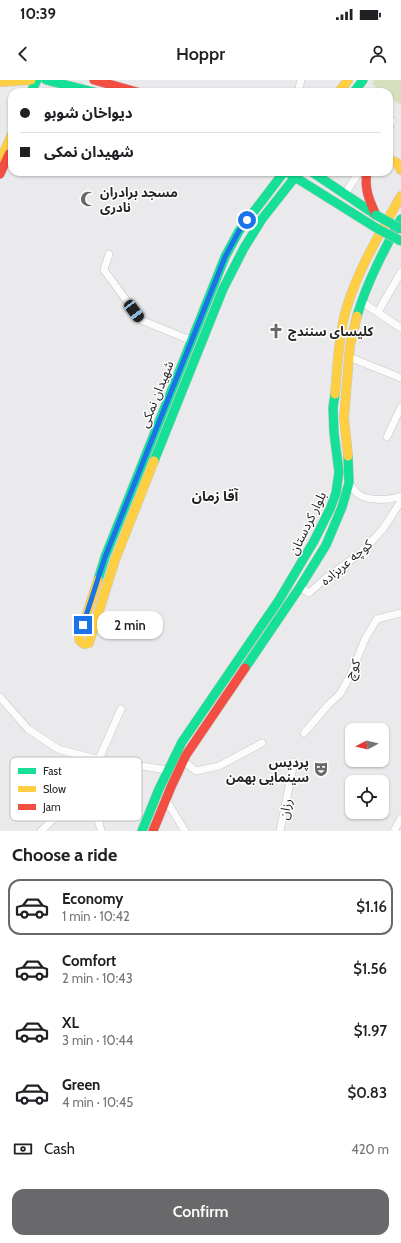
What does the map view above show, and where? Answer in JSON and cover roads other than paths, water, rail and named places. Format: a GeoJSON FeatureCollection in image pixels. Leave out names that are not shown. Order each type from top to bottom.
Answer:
{"type":"FeatureCollection","features":[{"type":"Feature","properties":{"kind":"main road"},"geometry":{"type":"LineString","coordinates":[[0,82],[31,80]]}},
{"type":"Feature","properties":{"kind":"main road"},"geometry":{"type":"LineString","coordinates":[[46,80],[78,88]]}},
{"type":"Feature","properties":{"kind":"main road"},"geometry":{"type":"LineString","coordinates":[[94,80],[123,88]]}},
{"type":"Feature","properties":{"kind":"main road"},"geometry":{"type":"LineString","coordinates":[[0,161],[8,143]]}},
{"type":"Feature","properties":{"kind":"main road"},"geometry":{"type":"LineString","coordinates":[[0,174],[8,156]]}},
{"type":"Feature","properties":{"kind":"main road"},"geometry":{"type":"LineString","coordinates":[[393,160],[401,170]]}},
{"type":"Feature","properties":{"kind":"main road","name":"شهیدان نمکی"},"geometry":{"type":"LineString","coordinates":[[282,176],[239,231],[225,257],[105,557],[79,638],[84,644],[89,643],[115,560],[224,288],[250,237],[295,176]]}},
{"type":"Feature","properties":{"kind":"main road"},"geometry":{"type":"LineString","coordinates":[[300,176],[382,227],[401,241]]}},
{"type":"Feature","properties":{"kind":"main road"},"geometry":{"type":"LineString","coordinates":[[318,176],[397,230]]}},
{"type":"Feature","properties":{"kind":"main road"},"geometry":{"type":"LineString","coordinates":[[366,176],[365,186],[367,198],[376,215]]}},
{"type":"Feature","properties":{"kind":"main road","name":"بلوار کردستان"},"geometry":{"type":"LineString","coordinates":[[142,831],[167,770],[182,742],[254,637],[300,566],[330,509],[336,493],[339,472],[334,433],[333,408],[342,326],[352,291],[382,227],[401,195]]}},
{"type":"Feature","properties":{"kind":"main road","name":"بلوار کردستان"},"geometry":{"type":"LineString","coordinates":[[153,831],[183,761],[205,726],[300,587],[326,545],[342,506],[349,483],[344,418],[349,357],[354,326],[363,296],[372,275],[397,230],[401,219]]}},
{"type":"Feature","properties":{"kind":"main road"},"geometry":{"type":"LineString","coordinates":[[382,227],[397,230]]}},
{"type":"Feature","properties":{"kind":"main road"},"geometry":{"type":"LineString","coordinates":[[192,339],[203,342]]}},
{"type":"Feature","properties":{"kind":"main road"},"geometry":{"type":"LineString","coordinates":[[105,557],[115,560]]}},
{"type":"Feature","properties":{"kind":"street"},"geometry":{"type":"LineString","coordinates":[[345,194],[356,176]]}},
{"type":"Feature","properties":{"kind":"street"},"geometry":{"type":"LineString","coordinates":[[110,254],[104,270],[141,320],[185,338],[192,339]]}},
{"type":"Feature","properties":{"kind":"street"},"geometry":{"type":"LineString","coordinates":[[378,312],[401,272]]}},
{"type":"Feature","properties":{"kind":"street"},"geometry":{"type":"LineString","coordinates":[[362,302],[401,328]]}},
{"type":"Feature","properties":{"kind":"street"},"geometry":{"type":"LineString","coordinates":[[349,357],[401,378]]}},
{"type":"Feature","properties":{"kind":"street"},"geometry":{"type":"LineString","coordinates":[[387,437],[401,407]]}},
{"type":"Feature","properties":{"kind":"street"},"geometry":{"type":"LineString","coordinates":[[349,483],[358,494],[372,499],[393,499],[401,496]]}},
{"type":"Feature","properties":{"kind":"street","name":"کوچه عربزاده"},"geometry":{"type":"LineString","coordinates":[[300,587],[309,593],[327,577],[358,556],[383,529],[401,501]]}},
{"type":"Feature","properties":{"kind":"street","name":"کوچ"},"geometry":{"type":"LineString","coordinates":[[304,733],[329,704],[340,694],[351,674],[365,639],[377,619],[401,613]]}},
{"type":"Feature","properties":{"kind":"street"},"geometry":{"type":"LineString","coordinates":[[0,697],[28,729],[58,749],[88,757]]}},
{"type":"Feature","properties":{"kind":"street"},"geometry":{"type":"LineString","coordinates":[[97,757],[121,709]]}},
{"type":"Feature","properties":{"kind":"street"},"geometry":{"type":"LineString","coordinates":[[183,761],[196,771],[219,766],[262,743]]}},
{"type":"Feature","properties":{"kind":"street","name":"رزان"},"geometry":{"type":"LineString","coordinates":[[280,831],[294,762]]}},
{"type":"Feature","properties":{"kind":"street"},"geometry":{"type":"LineString","coordinates":[[142,766],[167,770]]}},
{"type":"Feature","properties":{"kind":"street"},"geometry":{"type":"LineString","coordinates":[[166,800],[184,831]]}},
{"type":"Feature","properties":{"kind":"street"},"geometry":{"type":"LineString","coordinates":[[394,831],[401,818]]}},
{"type":"Feature","properties":{"kind":"street"},"geometry":{"type":"LineString","coordinates":[[41,831],[52,821]]}},
{"type":"Feature","properties":{"kind":"street"},"geometry":{"type":"LineString","coordinates":[[99,821],[101,831]]}},
{"type":"Feature","properties":{"kind":"place","name":"مسجد برادران نادری"},"geometry":{"type":"Point","coordinates":[88,199]}},
{"type":"Feature","properties":{"kind":"place","name":"کلیسای سنندج"},"geometry":{"type":"Point","coordinates":[276,331]}},
{"type":"Feature","properties":{"kind":"place","name":"پردیس سینمایی بهمن"},"geometry":{"type":"Point","coordinates":[321,769]}},
{"type":"Feature","properties":{"kind":"district","name":"آقا زمان"},"geometry":{"type":"Point","coordinates":[215,496]}}]}
